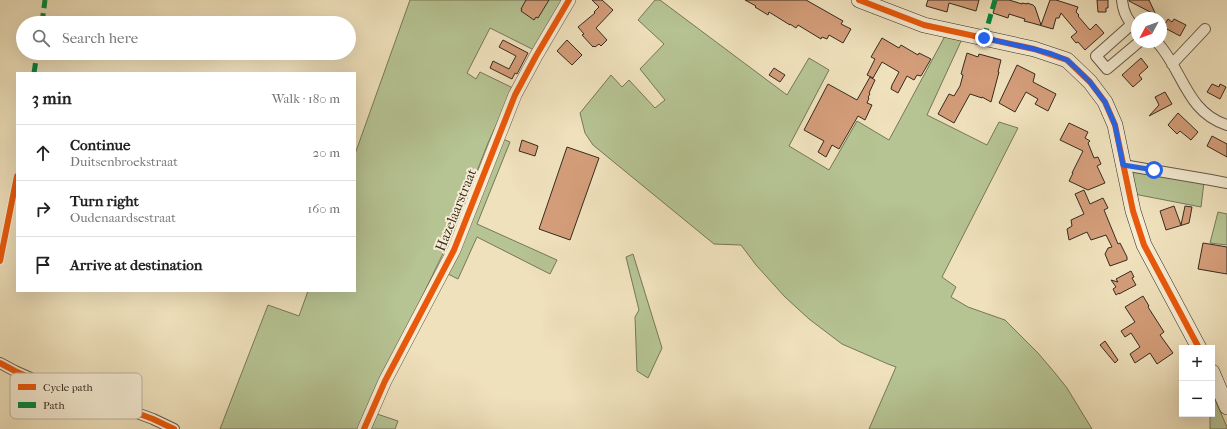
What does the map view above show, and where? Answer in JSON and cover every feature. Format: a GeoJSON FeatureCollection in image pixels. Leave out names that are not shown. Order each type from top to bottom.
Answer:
{"type":"FeatureCollection","features":[{"type":"Feature","properties":{"kind":"main road"},"geometry":{"type":"LineString","coordinates":[[859,0],[924,25],[1052,54],[1067,60],[1090,82],[1105,102],[1115,125],[1133,211],[1144,245],[1197,345]]}},
{"type":"Feature","properties":{"kind":"main road"},"geometry":{"type":"LineString","coordinates":[[1215,379],[1227,407]]}},
{"type":"Feature","properties":{"kind":"street","name":"Hazelaarstraat"},"geometry":{"type":"LineString","coordinates":[[364,429],[385,381],[454,250],[515,95],[569,0]]}},
{"type":"Feature","properties":{"kind":"street"},"geometry":{"type":"LineString","coordinates":[[1122,0],[1127,17],[1131,22]]}},
{"type":"Feature","properties":{"kind":"street"},"geometry":{"type":"LineString","coordinates":[[1131,28],[1096,56],[1107,69],[1133,48]]}},
{"type":"Feature","properties":{"kind":"street"},"geometry":{"type":"LineString","coordinates":[[1172,64],[1205,29]]}},
{"type":"Feature","properties":{"kind":"street"},"geometry":{"type":"LineString","coordinates":[[1162,48],[1191,99],[1203,112],[1215,121],[1227,125]]}},
{"type":"Feature","properties":{"kind":"street"},"geometry":{"type":"LineString","coordinates":[[1123,165],[1227,183]]}},
{"type":"Feature","properties":{"kind":"street"},"geometry":{"type":"LineString","coordinates":[[0,363],[19,373]]}},
{"type":"Feature","properties":{"kind":"street"},"geometry":{"type":"LineString","coordinates":[[142,415],[174,429]]}},
{"type":"Feature","properties":{"kind":"green space"},"geometry":{"type":"Polygon","coordinates":[[[410,0],[562,0],[534,50],[490,28],[467,73],[476,79],[480,72],[513,88],[488,143],[452,235],[358,429],[220,429],[268,305],[299,316],[308,292],[356,292],[356,151],[410,0]]]}},
{"type":"Feature","properties":{"kind":"green space"},"geometry":{"type":"Polygon","coordinates":[[[655,0],[660,0],[787,95],[809,58],[829,70],[789,146],[829,170],[857,121],[889,140],[945,36],[962,39],[927,115],[987,145],[999,122],[1018,128],[942,277],[956,287],[951,297],[968,307],[1005,320],[1038,353],[1067,388],[1092,429],[869,429],[896,367],[842,344],[809,319],[785,297],[756,265],[741,245],[714,244],[593,145],[585,133],[580,113],[611,75],[622,87],[629,80],[655,108],[665,100],[640,69],[664,44],[638,20],[655,0]]]}},
{"type":"Feature","properties":{"kind":"green space"},"geometry":{"type":"Polygon","coordinates":[[[503,139],[510,142],[477,224],[557,260],[550,274],[477,237],[458,279],[448,274],[503,139]]]}},
{"type":"Feature","properties":{"kind":"green space"},"geometry":{"type":"Polygon","coordinates":[[[1132,169],[1204,182],[1201,207],[1134,194],[1132,169]]]}},
{"type":"Feature","properties":{"kind":"green space"},"geometry":{"type":"Polygon","coordinates":[[[1218,212],[1227,214],[1227,245],[1210,243],[1218,212]]]}},
{"type":"Feature","properties":{"kind":"green space"},"geometry":{"type":"Polygon","coordinates":[[[633,254],[662,348],[648,378],[637,371],[635,317],[639,310],[626,257],[633,254]]]}},
{"type":"Feature","properties":{"kind":"green space"},"geometry":{"type":"Polygon","coordinates":[[[1215,400],[1227,429],[1210,429],[1210,417],[1215,417],[1215,400]]]}},
{"type":"Feature","properties":{"kind":"green space"},"geometry":{"type":"Polygon","coordinates":[[[377,414],[398,421],[395,429],[371,429],[377,414]]]}},
{"type":"Feature","properties":{"kind":"building"},"geometry":{"type":"Polygon","coordinates":[[[526,0],[549,0],[538,18],[536,17],[534,20],[521,11],[526,0]]]}},
{"type":"Feature","properties":{"kind":"building"},"geometry":{"type":"Polygon","coordinates":[[[592,0],[602,0],[613,10],[596,28],[607,40],[601,46],[599,44],[595,47],[593,47],[582,35],[584,34],[578,27],[595,13],[594,12],[599,7],[592,0]]]}},
{"type":"Feature","properties":{"kind":"building"},"geometry":{"type":"Polygon","coordinates":[[[745,0],[806,0],[843,21],[841,24],[851,29],[843,43],[829,35],[827,39],[822,37],[821,39],[798,25],[796,28],[769,12],[768,15],[745,0]]]}},
{"type":"Feature","properties":{"kind":"building"},"geometry":{"type":"Polygon","coordinates":[[[928,0],[979,0],[976,11],[949,3],[947,12],[926,6],[928,0]]]}},
{"type":"Feature","properties":{"kind":"building"},"geometry":{"type":"Polygon","coordinates":[[[997,0],[1009,0],[1022,4],[1027,3],[1033,5],[1041,25],[1050,0],[1056,0],[1078,7],[1076,12],[1079,15],[1078,16],[1090,30],[1096,24],[1104,33],[1085,50],[1071,37],[1077,32],[1061,13],[1059,18],[1056,18],[1053,29],[1024,21],[1025,19],[1009,14],[1008,18],[993,13],[997,0]]]}},
{"type":"Feature","properties":{"kind":"building"},"geometry":{"type":"Polygon","coordinates":[[[1097,0],[1108,0],[1108,8],[1106,8],[1106,12],[1098,12],[1097,0]]]}},
{"type":"Feature","properties":{"kind":"building"},"geometry":{"type":"Polygon","coordinates":[[[1149,0],[1155,12],[1150,12],[1129,1],[1149,0]]]}},
{"type":"Feature","properties":{"kind":"building"},"geometry":{"type":"Polygon","coordinates":[[[1168,19],[1172,22],[1174,19],[1186,25],[1180,36],[1167,29],[1168,19]]]}},
{"type":"Feature","properties":{"kind":"building"},"geometry":{"type":"Polygon","coordinates":[[[882,38],[899,48],[901,45],[918,55],[919,53],[931,59],[921,76],[917,75],[914,80],[907,76],[898,93],[891,89],[899,72],[882,62],[873,78],[867,75],[875,59],[871,57],[882,38]]]}},
{"type":"Feature","properties":{"kind":"building"},"geometry":{"type":"Polygon","coordinates":[[[503,40],[528,53],[517,74],[515,73],[512,79],[490,68],[493,61],[509,69],[516,56],[499,47],[503,40]]]}},
{"type":"Feature","properties":{"kind":"building"},"geometry":{"type":"Polygon","coordinates":[[[567,40],[582,55],[572,65],[557,51],[567,40]]]}},
{"type":"Feature","properties":{"kind":"building"},"geometry":{"type":"Polygon","coordinates":[[[967,53],[978,57],[979,54],[1001,60],[999,72],[991,102],[982,97],[970,94],[954,123],[938,114],[949,94],[954,96],[960,86],[963,75],[961,74],[967,53]]]}},
{"type":"Feature","properties":{"kind":"building"},"geometry":{"type":"Polygon","coordinates":[[[1141,58],[1148,67],[1139,75],[1142,79],[1133,87],[1122,75],[1141,58]]]}},
{"type":"Feature","properties":{"kind":"building"},"geometry":{"type":"Polygon","coordinates":[[[1017,65],[1035,74],[1033,82],[1056,94],[1048,111],[1035,104],[1038,99],[1026,92],[1015,112],[999,103],[1017,65]]]}},
{"type":"Feature","properties":{"kind":"building"},"geometry":{"type":"Polygon","coordinates":[[[774,68],[785,75],[780,82],[769,75],[774,68]]]}},
{"type":"Feature","properties":{"kind":"building"},"geometry":{"type":"Polygon","coordinates":[[[870,77],[875,80],[869,93],[867,103],[872,105],[865,120],[858,116],[839,149],[832,145],[826,157],[818,152],[824,141],[804,130],[828,84],[857,100],[870,77]]]}},
{"type":"Feature","properties":{"kind":"building"},"geometry":{"type":"Polygon","coordinates":[[[1212,84],[1219,87],[1220,84],[1226,87],[1220,99],[1207,92],[1212,84]]]}},
{"type":"Feature","properties":{"kind":"building"},"geometry":{"type":"Polygon","coordinates":[[[1165,92],[1172,104],[1149,116],[1159,105],[1155,97],[1165,92]]]}},
{"type":"Feature","properties":{"kind":"building"},"geometry":{"type":"Polygon","coordinates":[[[1178,113],[1198,132],[1191,140],[1180,131],[1177,134],[1168,125],[1178,113]]]}},
{"type":"Feature","properties":{"kind":"building"},"geometry":{"type":"Polygon","coordinates":[[[1069,123],[1088,132],[1085,138],[1090,141],[1088,143],[1094,158],[1098,157],[1101,164],[1097,166],[1105,183],[1088,190],[1069,181],[1083,151],[1060,140],[1069,123]]]}},
{"type":"Feature","properties":{"kind":"building"},"geometry":{"type":"Polygon","coordinates":[[[1212,136],[1227,144],[1227,157],[1207,146],[1212,136]]]}},
{"type":"Feature","properties":{"kind":"building"},"geometry":{"type":"Polygon","coordinates":[[[522,140],[538,146],[535,156],[519,151],[522,140]]]}},
{"type":"Feature","properties":{"kind":"building"},"geometry":{"type":"Polygon","coordinates":[[[567,147],[599,158],[570,240],[539,229],[567,147]]]}},
{"type":"Feature","properties":{"kind":"building"},"geometry":{"type":"Polygon","coordinates":[[[1084,190],[1090,204],[1103,198],[1108,208],[1104,210],[1118,244],[1120,243],[1127,260],[1110,266],[1105,254],[1108,248],[1112,247],[1106,235],[1091,240],[1087,232],[1069,240],[1067,229],[1072,226],[1071,220],[1084,214],[1075,194],[1084,190]]]}},
{"type":"Feature","properties":{"kind":"building"},"geometry":{"type":"Polygon","coordinates":[[[1174,206],[1181,225],[1185,206],[1192,207],[1189,223],[1166,230],[1160,211],[1174,206]]]}},
{"type":"Feature","properties":{"kind":"building"},"geometry":{"type":"Polygon","coordinates":[[[1203,243],[1227,247],[1227,274],[1198,269],[1203,243]]]}},
{"type":"Feature","properties":{"kind":"building"},"geometry":{"type":"Polygon","coordinates":[[[1131,271],[1134,277],[1132,278],[1136,285],[1116,295],[1113,289],[1116,287],[1111,280],[1118,282],[1116,279],[1131,271]]]}},
{"type":"Feature","properties":{"kind":"building"},"geometry":{"type":"Polygon","coordinates":[[[1143,296],[1149,306],[1148,307],[1164,332],[1160,335],[1173,353],[1157,364],[1150,353],[1135,363],[1130,354],[1140,347],[1131,333],[1125,337],[1121,331],[1135,322],[1125,307],[1143,296]]]}},
{"type":"Feature","properties":{"kind":"building"},"geometry":{"type":"Polygon","coordinates":[[[1105,341],[1118,360],[1115,363],[1100,345],[1105,341]]]}},
{"type":"Feature","properties":{"kind":"marked path"},"geometry":{"type":"LineString","coordinates":[[43,16],[45,0]]}},
{"type":"Feature","properties":{"kind":"marked path"},"geometry":{"type":"LineString","coordinates":[[984,38],[995,0]]}},
{"type":"Feature","properties":{"kind":"marked path"},"geometry":{"type":"LineString","coordinates":[[34,72],[36,60]]}},
{"type":"Feature","properties":{"kind":"cycle path"},"geometry":{"type":"LineString","coordinates":[[364,429],[385,381],[454,250],[515,95],[569,0]]}},
{"type":"Feature","properties":{"kind":"cycle path"},"geometry":{"type":"LineString","coordinates":[[859,0],[924,25],[1034,49],[1067,60],[1090,82],[1105,102],[1115,125],[1133,211],[1144,245],[1197,345]]}},
{"type":"Feature","properties":{"kind":"cycle path"},"geometry":{"type":"LineString","coordinates":[[0,261],[16,181]]}},
{"type":"Feature","properties":{"kind":"cycle path"},"geometry":{"type":"LineString","coordinates":[[0,363],[20,373]]}},
{"type":"Feature","properties":{"kind":"cycle path"},"geometry":{"type":"LineString","coordinates":[[142,415],[174,429]]}},
{"type":"Feature","properties":{"kind":"route"},"geometry":{"type":"LineString","coordinates":[[984,38],[1034,49],[1067,60],[1090,82],[1105,102],[1115,125],[1123,165],[1154,170]]}}]}
